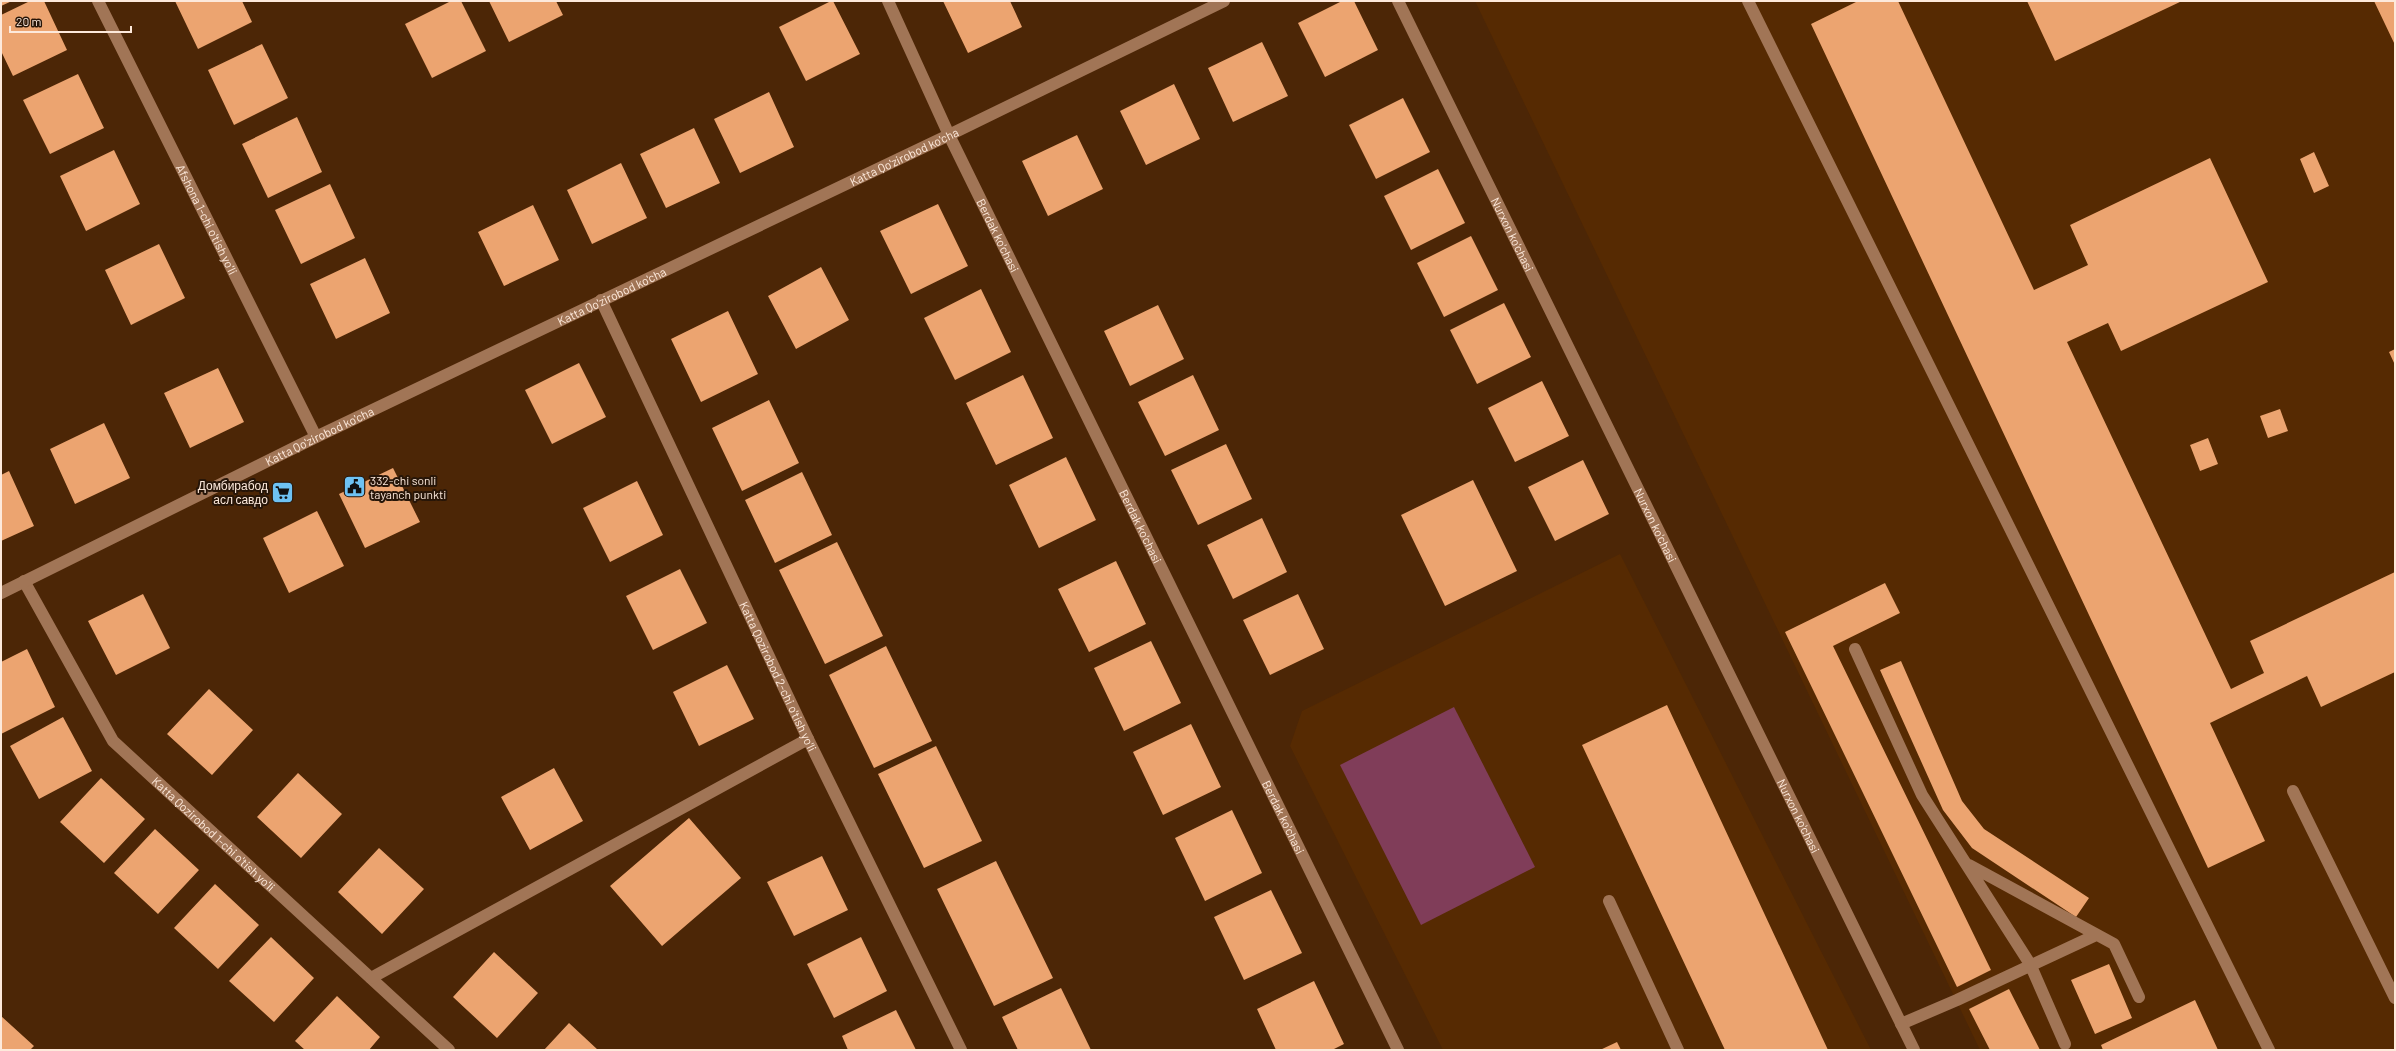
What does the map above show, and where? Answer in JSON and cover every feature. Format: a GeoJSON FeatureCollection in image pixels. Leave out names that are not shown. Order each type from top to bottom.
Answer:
{"type":"FeatureCollection","features":[{"type":"Feature","properties":{"kind":"street","name":"Afshona 1-chi o'tish yo'li"},"geometry":{"type":"LineString","coordinates":[[98,1],[316,437]]}},
{"type":"Feature","properties":{"kind":"street","name":"Berdak ko'chasi"},"geometry":{"type":"LineString","coordinates":[[888,1],[949,135],[1398,1050]]}},
{"type":"Feature","properties":{"kind":"street","name":"Katta Qo'zirobod ko'cha"},"geometry":{"type":"LineString","coordinates":[[1,593],[316,437],[949,135],[1224,1]]}},
{"type":"Feature","properties":{"kind":"street","name":"Nurxon ko'chasi"},"geometry":{"type":"LineString","coordinates":[[1398,1],[1914,1050]]}},
{"type":"Feature","properties":{"kind":"street"},"geometry":{"type":"LineString","coordinates":[[1748,1],[1908,327],[2269,1050]]}},
{"type":"Feature","properties":{"kind":"street","name":"Katta Qozirobod 2-chi o'tish yo'li"},"geometry":{"type":"LineString","coordinates":[[601,300],[808,739],[961,1050]]}},
{"type":"Feature","properties":{"kind":"street","name":"Katta Qozirobod 1-chi o'tish yo'li"},"geometry":{"type":"LineString","coordinates":[[24,581],[113,741],[449,1050]]}},
{"type":"Feature","properties":{"kind":"street"},"geometry":{"type":"LineString","coordinates":[[1855,649],[1922,795],[1968,864],[2030,964],[2065,1044]]}},
{"type":"Feature","properties":{"kind":"street"},"geometry":{"type":"LineString","coordinates":[[371,978],[808,739]]}},
{"type":"Feature","properties":{"kind":"street"},"geometry":{"type":"LineString","coordinates":[[2294,791],[2395,998]]}},
{"type":"Feature","properties":{"kind":"street"},"geometry":{"type":"LineString","coordinates":[[1968,864],[2114,944],[2139,997]]}},
{"type":"Feature","properties":{"kind":"street"},"geometry":{"type":"LineString","coordinates":[[1609,901],[1678,1050]]}},
{"type":"Feature","properties":{"kind":"street"},"geometry":{"type":"LineString","coordinates":[[1901,1024],[1957,1000],[2030,964],[2096,935]]}},
{"type":"Feature","properties":{"kind":"shaded area"},"geometry":{"type":"Polygon","coordinates":[[[1475,1],[2395,1],[2395,1050],[1980,1050],[1475,1]]]}},
{"type":"Feature","properties":{"kind":"shaded area"},"geometry":{"type":"Polygon","coordinates":[[[1620,554],[1871,1050],[1443,1050],[1290,746],[1302,711],[1620,554]]]}},
{"type":"Feature","properties":{"kind":"shaded area"},"geometry":{"type":"Polygon","coordinates":[[[1454,707],[1535,867],[1421,925],[1340,765],[1454,707]]]}},
{"type":"Feature","properties":{"kind":"building"},"geometry":{"type":"Polygon","coordinates":[[[1,1],[12,1],[1,6],[1,1]]]}},
{"type":"Feature","properties":{"kind":"building"},"geometry":{"type":"Polygon","coordinates":[[[30,1],[44,1],[67,50],[13,76],[1,51],[1,15],[30,1]]]}},
{"type":"Feature","properties":{"kind":"building"},"geometry":{"type":"Polygon","coordinates":[[[175,1],[242,1],[252,22],[198,49],[175,1]]]}},
{"type":"Feature","properties":{"kind":"building"},"geometry":{"type":"Polygon","coordinates":[[[451,1],[461,1],[486,51],[432,78],[405,24],[451,1]]]}},
{"type":"Feature","properties":{"kind":"building"},"geometry":{"type":"Polygon","coordinates":[[[489,1],[556,1],[563,15],[509,42],[489,1]]]}},
{"type":"Feature","properties":{"kind":"building"},"geometry":{"type":"Polygon","coordinates":[[[833,1],[860,54],[806,81],[779,27],[833,1]]]}},
{"type":"Feature","properties":{"kind":"building"},"geometry":{"type":"Polygon","coordinates":[[[943,1],[1010,1],[1022,27],[968,53],[943,1]]]}},
{"type":"Feature","properties":{"kind":"building"},"geometry":{"type":"Polygon","coordinates":[[[1342,1],[1354,1],[1378,50],[1325,77],[1298,23],[1342,1]]]}},
{"type":"Feature","properties":{"kind":"building"},"geometry":{"type":"Polygon","coordinates":[[[1858,1],[1898,1],[2034,290],[2088,265],[2070,225],[2210,158],[2268,282],[2121,351],[2108,323],[2067,342],[2231,689],[2264,673],[2250,641],[2395,572],[2395,672],[2321,707],[2307,676],[2210,723],[2265,841],[2208,868],[1811,24],[1858,1]]]}},
{"type":"Feature","properties":{"kind":"building"},"geometry":{"type":"Polygon","coordinates":[[[2027,1],[2182,1],[2055,61],[2027,1]]]}},
{"type":"Feature","properties":{"kind":"building"},"geometry":{"type":"Polygon","coordinates":[[[2374,1],[2395,1],[2395,45],[2374,1]]]}},
{"type":"Feature","properties":{"kind":"building"},"geometry":{"type":"Polygon","coordinates":[[[1262,42],[1288,96],[1233,122],[1208,68],[1262,42]]]}},
{"type":"Feature","properties":{"kind":"building"},"geometry":{"type":"Polygon","coordinates":[[[262,44],[288,98],[234,125],[208,70],[262,44]]]}},
{"type":"Feature","properties":{"kind":"building"},"geometry":{"type":"Polygon","coordinates":[[[78,74],[104,128],[50,154],[23,100],[78,74]]]}},
{"type":"Feature","properties":{"kind":"building"},"geometry":{"type":"Polygon","coordinates":[[[1174,84],[1200,139],[1146,165],[1120,111],[1174,84]]]}},
{"type":"Feature","properties":{"kind":"building"},"geometry":{"type":"Polygon","coordinates":[[[769,92],[794,147],[740,173],[714,119],[769,92]]]}},
{"type":"Feature","properties":{"kind":"building"},"geometry":{"type":"Polygon","coordinates":[[[1403,98],[1430,152],[1376,179],[1349,125],[1403,98]]]}},
{"type":"Feature","properties":{"kind":"building"},"geometry":{"type":"Polygon","coordinates":[[[297,117],[322,172],[268,198],[242,144],[297,117]]]}},
{"type":"Feature","properties":{"kind":"building"},"geometry":{"type":"Polygon","coordinates":[[[694,128],[720,183],[666,208],[640,154],[694,128]]]}},
{"type":"Feature","properties":{"kind":"building"},"geometry":{"type":"Polygon","coordinates":[[[1077,135],[1103,189],[1048,216],[1022,161],[1077,135]]]}},
{"type":"Feature","properties":{"kind":"building"},"geometry":{"type":"Polygon","coordinates":[[[114,150],[140,204],[86,231],[60,176],[114,150]]]}},
{"type":"Feature","properties":{"kind":"building"},"geometry":{"type":"Polygon","coordinates":[[[2314,152],[2329,186],[2314,193],[2300,159],[2314,152]]]}},
{"type":"Feature","properties":{"kind":"building"},"geometry":{"type":"Polygon","coordinates":[[[621,163],[647,218],[592,244],[567,190],[621,163]]]}},
{"type":"Feature","properties":{"kind":"building"},"geometry":{"type":"Polygon","coordinates":[[[1438,169],[1465,223],[1411,250],[1384,196],[1438,169]]]}},
{"type":"Feature","properties":{"kind":"building"},"geometry":{"type":"Polygon","coordinates":[[[330,184],[355,238],[301,264],[275,210],[330,184]]]}},
{"type":"Feature","properties":{"kind":"building"},"geometry":{"type":"Polygon","coordinates":[[[938,204],[968,266],[911,294],[880,231],[938,204]]]}},
{"type":"Feature","properties":{"kind":"building"},"geometry":{"type":"Polygon","coordinates":[[[533,205],[559,260],[504,286],[478,232],[533,205]]]}},
{"type":"Feature","properties":{"kind":"building"},"geometry":{"type":"Polygon","coordinates":[[[1471,236],[1498,290],[1444,317],[1417,263],[1471,236]]]}},
{"type":"Feature","properties":{"kind":"building"},"geometry":{"type":"Polygon","coordinates":[[[159,244],[185,298],[131,325],[105,270],[159,244]]]}},
{"type":"Feature","properties":{"kind":"building"},"geometry":{"type":"Polygon","coordinates":[[[365,258],[390,313],[336,339],[310,284],[365,258]]]}},
{"type":"Feature","properties":{"kind":"building"},"geometry":{"type":"Polygon","coordinates":[[[821,267],[849,320],[796,349],[768,296],[821,267]]]}},
{"type":"Feature","properties":{"kind":"building"},"geometry":{"type":"Polygon","coordinates":[[[981,289],[1011,352],[955,380],[924,318],[981,289]]]}},
{"type":"Feature","properties":{"kind":"building"},"geometry":{"type":"Polygon","coordinates":[[[1504,303],[1531,357],[1477,384],[1450,330],[1504,303]]]}},
{"type":"Feature","properties":{"kind":"building"},"geometry":{"type":"Polygon","coordinates":[[[1158,305],[1184,359],[1130,386],[1104,331],[1158,305]]]}},
{"type":"Feature","properties":{"kind":"building"},"geometry":{"type":"Polygon","coordinates":[[[728,311],[758,374],[701,402],[671,339],[728,311]]]}},
{"type":"Feature","properties":{"kind":"building"},"geometry":{"type":"Polygon","coordinates":[[[2395,349],[2395,365],[2389,352],[2395,349]]]}},
{"type":"Feature","properties":{"kind":"building"},"geometry":{"type":"Polygon","coordinates":[[[579,363],[606,417],[552,444],[525,390],[579,363]]]}},
{"type":"Feature","properties":{"kind":"building"},"geometry":{"type":"Polygon","coordinates":[[[218,368],[244,422],[190,448],[164,393],[218,368]]]}},
{"type":"Feature","properties":{"kind":"building"},"geometry":{"type":"Polygon","coordinates":[[[1023,375],[1053,438],[996,465],[966,403],[1023,375]]]}},
{"type":"Feature","properties":{"kind":"building"},"geometry":{"type":"Polygon","coordinates":[[[1193,375],[1219,430],[1165,456],[1138,402],[1193,375]]]}},
{"type":"Feature","properties":{"kind":"building"},"geometry":{"type":"Polygon","coordinates":[[[1542,381],[1569,436],[1515,462],[1488,408],[1542,381]]]}},
{"type":"Feature","properties":{"kind":"building"},"geometry":{"type":"Polygon","coordinates":[[[769,400],[799,463],[742,491],[712,428],[769,400]]]}},
{"type":"Feature","properties":{"kind":"building"},"geometry":{"type":"Polygon","coordinates":[[[2280,409],[2288,431],[2268,438],[2260,416],[2280,409]]]}},
{"type":"Feature","properties":{"kind":"building"},"geometry":{"type":"Polygon","coordinates":[[[104,423],[130,478],[75,504],[50,449],[104,423]]]}},
{"type":"Feature","properties":{"kind":"building"},"geometry":{"type":"Polygon","coordinates":[[[2208,438],[2218,464],[2200,471],[2190,445],[2208,438]]]}},
{"type":"Feature","properties":{"kind":"building"},"geometry":{"type":"Polygon","coordinates":[[[1226,444],[1252,499],[1198,525],[1171,470],[1226,444]]]}},
{"type":"Feature","properties":{"kind":"building"},"geometry":{"type":"Polygon","coordinates":[[[1066,457],[1096,520],[1039,548],[1009,485],[1066,457]]]}},
{"type":"Feature","properties":{"kind":"building"},"geometry":{"type":"Polygon","coordinates":[[[1583,460],[1609,514],[1555,541],[1528,487],[1583,460]]]}},
{"type":"Feature","properties":{"kind":"building"},"geometry":{"type":"Polygon","coordinates":[[[393,468],[420,522],[365,548],[339,494],[393,468]]]}},
{"type":"Feature","properties":{"kind":"building"},"geometry":{"type":"Polygon","coordinates":[[[9,471],[34,526],[1,541],[1,475],[9,471]]]}},
{"type":"Feature","properties":{"kind":"building"},"geometry":{"type":"Polygon","coordinates":[[[802,472],[832,535],[775,563],[745,500],[802,472]]]}},
{"type":"Feature","properties":{"kind":"building"},"geometry":{"type":"Polygon","coordinates":[[[1473,480],[1517,571],[1445,606],[1401,515],[1473,480]]]}},
{"type":"Feature","properties":{"kind":"building"},"geometry":{"type":"Polygon","coordinates":[[[637,481],[663,535],[610,562],[583,508],[637,481]]]}},
{"type":"Feature","properties":{"kind":"building"},"geometry":{"type":"Polygon","coordinates":[[[317,511],[344,566],[289,593],[263,538],[317,511]]]}},
{"type":"Feature","properties":{"kind":"building"},"geometry":{"type":"Polygon","coordinates":[[[1262,518],[1287,572],[1233,599],[1207,545],[1262,518]]]}},
{"type":"Feature","properties":{"kind":"building"},"geometry":{"type":"Polygon","coordinates":[[[837,542],[883,636],[825,664],[779,570],[837,542]]]}},
{"type":"Feature","properties":{"kind":"building"},"geometry":{"type":"Polygon","coordinates":[[[1116,561],[1146,624],[1089,652],[1058,589],[1116,561]]]}},
{"type":"Feature","properties":{"kind":"building"},"geometry":{"type":"Polygon","coordinates":[[[680,569],[707,623],[653,650],[626,596],[680,569]]]}},
{"type":"Feature","properties":{"kind":"building"},"geometry":{"type":"Polygon","coordinates":[[[1885,583],[1900,613],[1833,646],[1991,970],[1957,987],[1785,632],[1885,583]]]}},
{"type":"Feature","properties":{"kind":"building"},"geometry":{"type":"Polygon","coordinates":[[[143,594],[170,648],[116,675],[88,621],[143,594]]]}},
{"type":"Feature","properties":{"kind":"building"},"geometry":{"type":"Polygon","coordinates":[[[1298,594],[1324,649],[1270,675],[1243,620],[1298,594]]]}},
{"type":"Feature","properties":{"kind":"building"},"geometry":{"type":"Polygon","coordinates":[[[1151,641],[1181,703],[1124,731],[1094,668],[1151,641]]]}},
{"type":"Feature","properties":{"kind":"building"},"geometry":{"type":"Polygon","coordinates":[[[886,646],[932,741],[874,768],[829,675],[886,646]]]}},
{"type":"Feature","properties":{"kind":"building"},"geometry":{"type":"Polygon","coordinates":[[[27,649],[55,707],[1,734],[1,662],[27,649]]]}},
{"type":"Feature","properties":{"kind":"building"},"geometry":{"type":"Polygon","coordinates":[[[1901,661],[1962,801],[1984,829],[2089,898],[2076,917],[1972,848],[1943,810],[1880,670],[1901,661]]]}},
{"type":"Feature","properties":{"kind":"building"},"geometry":{"type":"Polygon","coordinates":[[[727,665],[754,719],[699,746],[673,692],[727,665]]]}},
{"type":"Feature","properties":{"kind":"building"},"geometry":{"type":"Polygon","coordinates":[[[209,689],[253,730],[212,775],[167,734],[209,689]]]}},
{"type":"Feature","properties":{"kind":"building"},"geometry":{"type":"Polygon","coordinates":[[[1667,705],[1828,1050],[1725,1050],[1582,745],[1667,705]]]}},
{"type":"Feature","properties":{"kind":"building"},"geometry":{"type":"Polygon","coordinates":[[[63,717],[92,771],[39,799],[10,746],[63,717]]]}},
{"type":"Feature","properties":{"kind":"building"},"geometry":{"type":"Polygon","coordinates":[[[1191,724],[1221,787],[1163,815],[1133,752],[1191,724]]]}},
{"type":"Feature","properties":{"kind":"building"},"geometry":{"type":"Polygon","coordinates":[[[936,746],[982,841],[924,868],[878,774],[936,746]]]}},
{"type":"Feature","properties":{"kind":"building"},"geometry":{"type":"Polygon","coordinates":[[[554,768],[583,821],[530,850],[501,797],[554,768]]]}},
{"type":"Feature","properties":{"kind":"building"},"geometry":{"type":"Polygon","coordinates":[[[298,773],[342,814],[301,858],[257,817],[298,773]]]}},
{"type":"Feature","properties":{"kind":"building"},"geometry":{"type":"Polygon","coordinates":[[[101,778],[145,819],[104,863],[60,822],[101,778]]]}},
{"type":"Feature","properties":{"kind":"building"},"geometry":{"type":"Polygon","coordinates":[[[1232,810],[1262,873],[1205,901],[1175,838],[1232,810]]]}},
{"type":"Feature","properties":{"kind":"building"},"geometry":{"type":"Polygon","coordinates":[[[689,818],[741,878],[662,946],[610,886],[689,818]]]}},
{"type":"Feature","properties":{"kind":"building"},"geometry":{"type":"Polygon","coordinates":[[[155,829],[199,870],[158,914],[114,873],[155,829]]]}},
{"type":"Feature","properties":{"kind":"building"},"geometry":{"type":"Polygon","coordinates":[[[379,848],[424,889],[382,934],[338,892],[379,848]]]}},
{"type":"Feature","properties":{"kind":"building"},"geometry":{"type":"Polygon","coordinates":[[[822,856],[848,910],[794,936],[767,882],[822,856]]]}},
{"type":"Feature","properties":{"kind":"building"},"geometry":{"type":"Polygon","coordinates":[[[996,861],[1053,978],[994,1006],[937,889],[996,861]]]}},
{"type":"Feature","properties":{"kind":"building"},"geometry":{"type":"Polygon","coordinates":[[[215,884],[259,925],[218,969],[174,928],[215,884]]]}},
{"type":"Feature","properties":{"kind":"building"},"geometry":{"type":"Polygon","coordinates":[[[1271,890],[1302,953],[1244,980],[1214,917],[1271,890]]]}},
{"type":"Feature","properties":{"kind":"building"},"geometry":{"type":"Polygon","coordinates":[[[271,937],[314,978],[274,1022],[229,981],[271,937]]]}},
{"type":"Feature","properties":{"kind":"building"},"geometry":{"type":"Polygon","coordinates":[[[861,937],[887,991],[834,1018],[807,964],[861,937]]]}},
{"type":"Feature","properties":{"kind":"building"},"geometry":{"type":"Polygon","coordinates":[[[494,952],[538,993],[497,1038],[453,997],[494,952]]]}},
{"type":"Feature","properties":{"kind":"building"},"geometry":{"type":"Polygon","coordinates":[[[2109,964],[2132,1018],[2095,1034],[2071,980],[2109,964]]]}},
{"type":"Feature","properties":{"kind":"building"},"geometry":{"type":"Polygon","coordinates":[[[1314,981],[1344,1044],[1332,1050],[1276,1050],[1257,1009],[1314,981]]]}},
{"type":"Feature","properties":{"kind":"building"},"geometry":{"type":"Polygon","coordinates":[[[1061,988],[1091,1050],[1018,1050],[1002,1017],[1061,988]]]}},
{"type":"Feature","properties":{"kind":"building"},"geometry":{"type":"Polygon","coordinates":[[[2009,989],[2040,1050],[1990,1050],[1969,1009],[2009,989]]]}},
{"type":"Feature","properties":{"kind":"building"},"geometry":{"type":"Polygon","coordinates":[[[337,996],[380,1037],[369,1050],[305,1050],[295,1041],[337,996]]]}},
{"type":"Feature","properties":{"kind":"building"},"geometry":{"type":"Polygon","coordinates":[[[2195,1000],[2218,1050],[2103,1050],[2101,1045],[2195,1000]]]}},
{"type":"Feature","properties":{"kind":"building"},"geometry":{"type":"Polygon","coordinates":[[[896,1010],[916,1050],[848,1050],[842,1036],[896,1010]]]}},
{"type":"Feature","properties":{"kind":"building"},"geometry":{"type":"Polygon","coordinates":[[[1,1016],[34,1046],[30,1050],[1,1050],[1,1016]]]}},
{"type":"Feature","properties":{"kind":"building"},"geometry":{"type":"Polygon","coordinates":[[[569,1023],[598,1050],[544,1050],[569,1023]]]}},
{"type":"Feature","properties":{"kind":"building"},"geometry":{"type":"Polygon","coordinates":[[[1617,1042],[1621,1050],[1600,1050],[1617,1042]]]}},
{"type":"Feature","properties":{"kind":"place","name":"332-chi sonli tayanch punkti"},"geometry":{"type":"Point","coordinates":[354,487]}},
{"type":"Feature","properties":{"kind":"place","name":"Домбирабод асл савдо"},"geometry":{"type":"Point","coordinates":[283,492]}}]}
